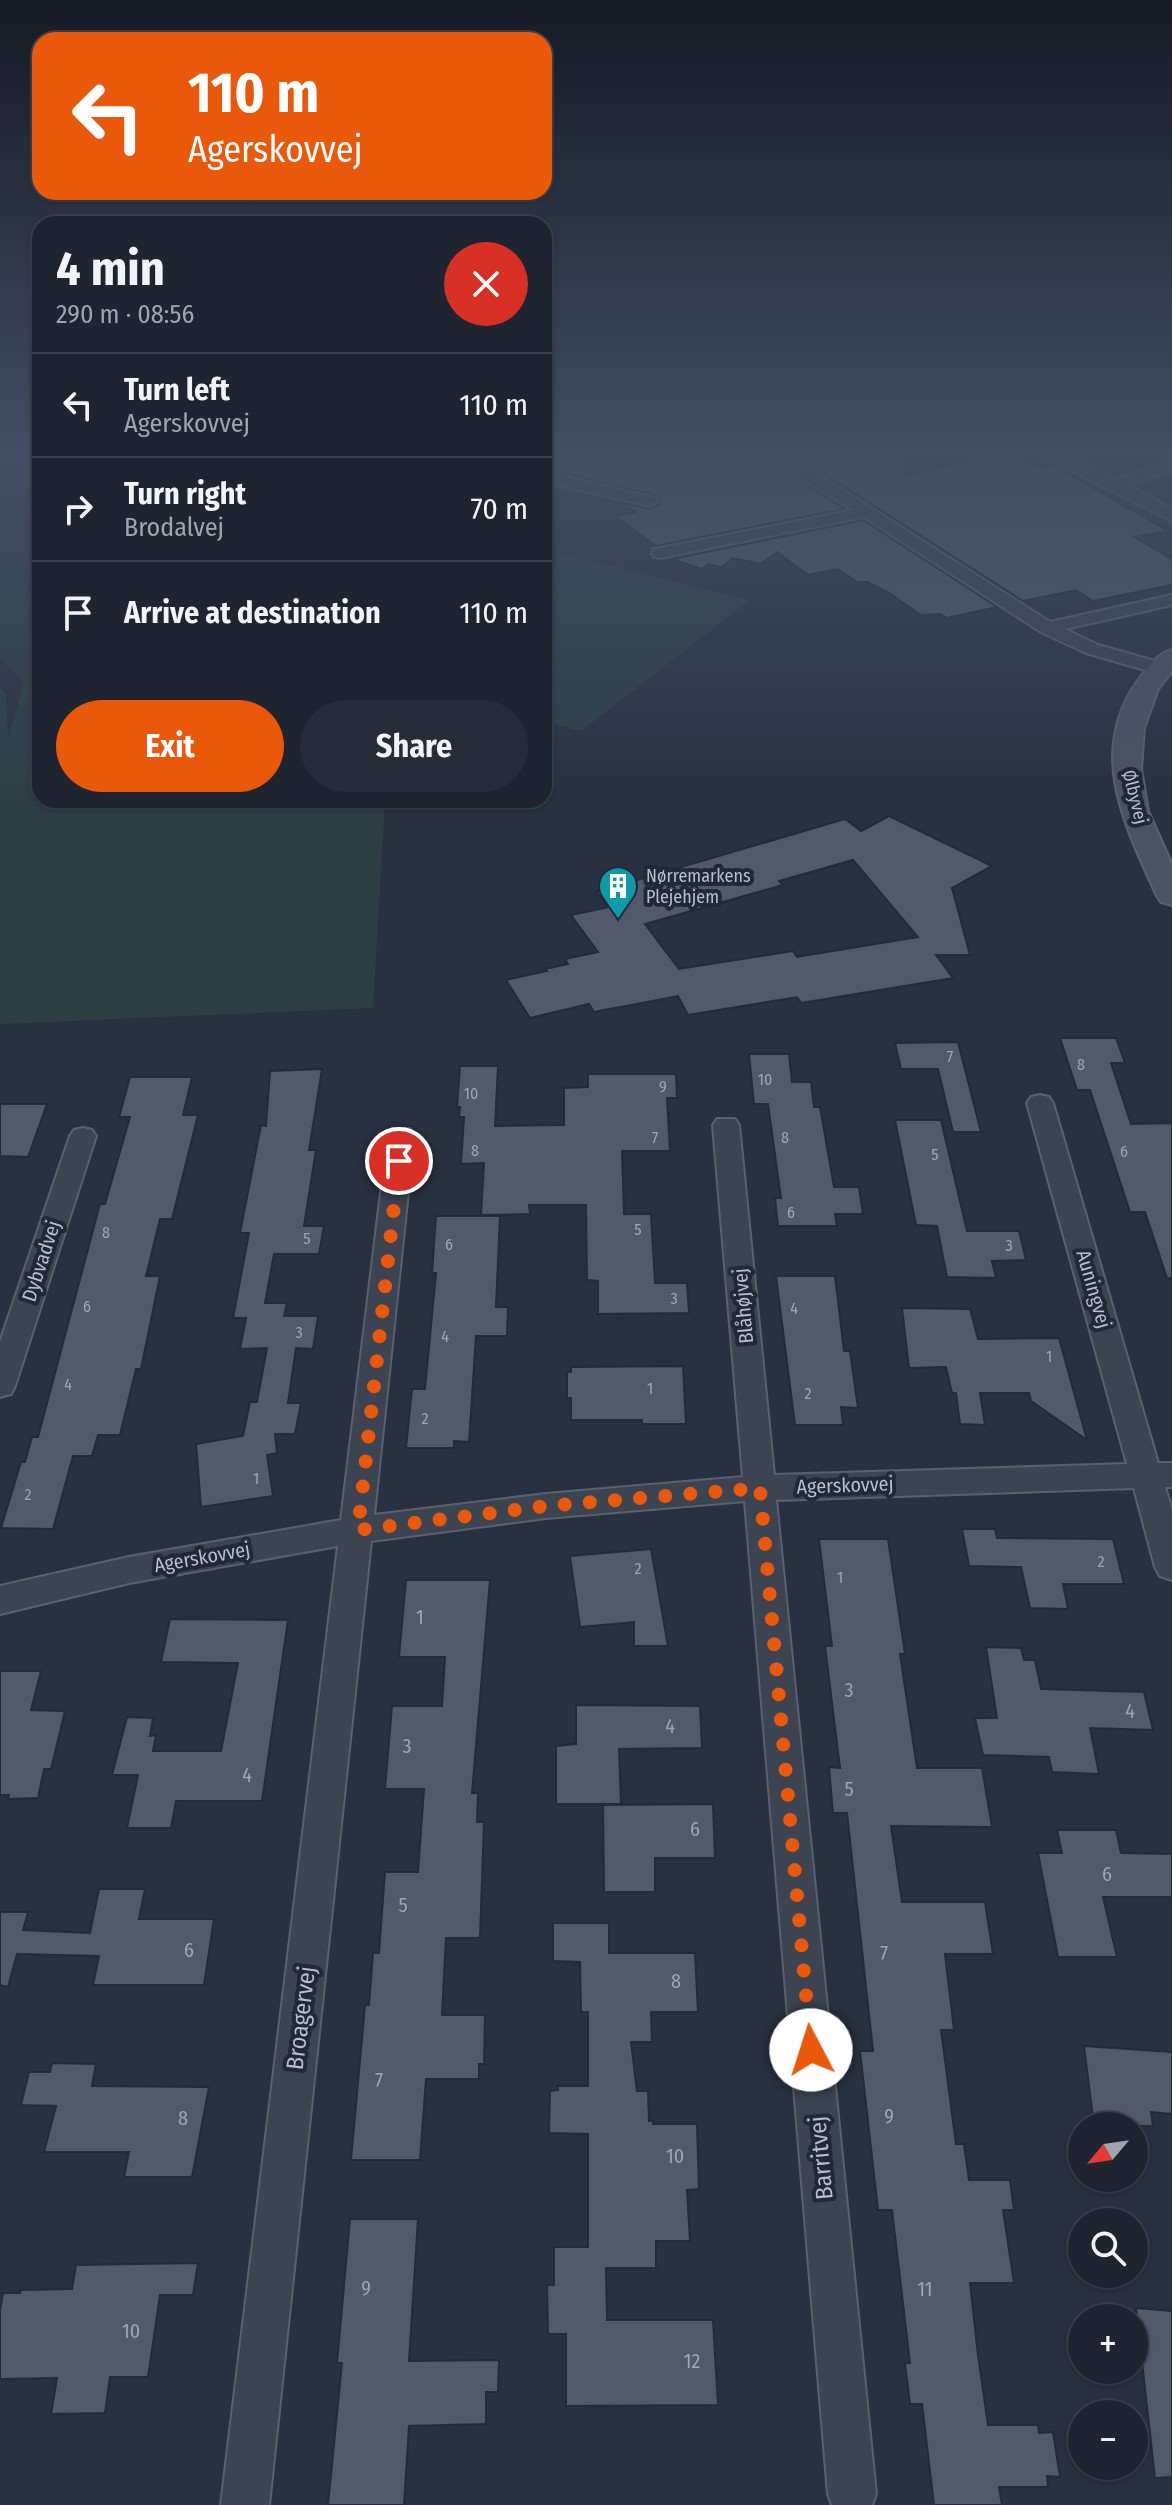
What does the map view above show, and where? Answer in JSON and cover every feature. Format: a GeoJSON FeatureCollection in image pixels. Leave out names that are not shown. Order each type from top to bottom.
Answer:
{"type":"FeatureCollection","features":[{"type":"Feature","properties":{"kind":"street"},"geometry":{"type":"LineString","coordinates":[[957,570],[1047,628],[1092,649],[1165,662]]}},
{"type":"Feature","properties":{"kind":"street"},"geometry":{"type":"LineString","coordinates":[[1047,628],[1172,600]]}},
{"type":"Feature","properties":{"kind":"street","name":"Ølbyvej"},"geometry":{"type":"LineString","coordinates":[[1165,662],[1133,711],[1125,761],[1134,811],[1172,896]]}},
{"type":"Feature","properties":{"kind":"street","name":"Auningvej"},"geometry":{"type":"LineString","coordinates":[[1040,1103],[1159,1475],[1172,1567]]}},
{"type":"Feature","properties":{"kind":"street","name":"Blåhøjvej"},"geometry":{"type":"LineString","coordinates":[[726,1125],[760,1488]]}},
{"type":"Feature","properties":{"kind":"street","name":"Broagervej"},"geometry":{"type":"LineString","coordinates":[[245,2505],[401,1135]]}},
{"type":"Feature","properties":{"kind":"street","name":"Dybvadvej"},"geometry":{"type":"LineString","coordinates":[[0,1386],[83,1136]]}},
{"type":"Feature","properties":{"kind":"street","name":"Agerskovvej"},"geometry":{"type":"LineString","coordinates":[[0,1600],[129,1570],[358,1530],[546,1506],[760,1488],[1159,1475]]}},
{"type":"Feature","properties":{"kind":"street","name":"Barritvej"},"geometry":{"type":"LineString","coordinates":[[760,1488],[852,2494]]}},
{"type":"Feature","properties":{"kind":"green space"},"geometry":{"type":"Polygon","coordinates":[[[0,570],[32,570],[32,808],[385,808],[373,1008],[0,1024],[0,688],[6,695],[8,740],[24,682],[0,658],[0,570]]]}},
{"type":"Feature","properties":{"kind":"green space"},"geometry":{"type":"Polygon","coordinates":[[[552,570],[627,570],[750,600],[581,731],[552,723],[552,570]]]}},
{"type":"Feature","properties":{"kind":"building"},"geometry":{"type":"Polygon","coordinates":[[[801,570],[834,570],[808,575],[801,570]]]}},
{"type":"Feature","properties":{"kind":"building"},"geometry":{"type":"Polygon","coordinates":[[[839,570],[940,570],[997,607],[947,618],[941,614],[921,615],[868,582],[857,582],[839,570]]]}},
{"type":"Feature","properties":{"kind":"building"},"geometry":{"type":"Polygon","coordinates":[[[974,570],[1172,570],[1172,585],[1093,601],[1076,590],[1023,601],[974,570]]]}},
{"type":"Feature","properties":{"kind":"building","name":"Nørremarkens Plejehjem"},"geometry":{"type":"Polygon","coordinates":[[[889,816],[992,866],[952,888],[970,955],[936,955],[953,978],[801,1003],[797,997],[688,1015],[678,996],[594,1012],[589,1004],[530,1018],[506,980],[547,971],[545,969],[568,964],[565,959],[598,952],[571,915],[610,907],[596,892],[845,819],[861,831],[889,816]],[[853,860],[779,881],[783,885],[645,924],[679,969],[793,951],[797,957],[918,937],[853,860]]]}},
{"type":"Feature","properties":{"kind":"building"},"geometry":{"type":"Polygon","coordinates":[[[1060,1038],[1116,1038],[1125,1063],[1111,1063],[1131,1124],[1172,1123],[1172,1278],[1167,1278],[1145,1212],[1130,1212],[1090,1090],[1077,1090],[1060,1038]]]}},
{"type":"Feature","properties":{"kind":"building"},"geometry":{"type":"Polygon","coordinates":[[[958,1042],[981,1132],[953,1132],[938,1069],[901,1069],[895,1043],[958,1042]]]}},
{"type":"Feature","properties":{"kind":"building"},"geometry":{"type":"Polygon","coordinates":[[[749,1054],[789,1054],[792,1082],[811,1082],[814,1107],[820,1107],[834,1187],[859,1187],[863,1214],[835,1214],[837,1226],[778,1226],[775,1198],[781,1198],[768,1104],[754,1104],[749,1054]]]}},
{"type":"Feature","properties":{"kind":"building"},"geometry":{"type":"Polygon","coordinates":[[[460,1066],[498,1066],[495,1126],[564,1125],[564,1088],[588,1087],[588,1074],[676,1074],[677,1098],[667,1098],[670,1151],[622,1151],[624,1214],[651,1214],[655,1283],[687,1283],[689,1313],[598,1314],[598,1281],[587,1280],[586,1205],[529,1205],[530,1214],[481,1215],[484,1163],[461,1164],[464,1117],[459,1117],[460,1107],[457,1107],[460,1066]]]}},
{"type":"Feature","properties":{"kind":"building"},"geometry":{"type":"Polygon","coordinates":[[[322,1069],[309,1150],[316,1150],[304,1226],[324,1226],[319,1254],[274,1254],[265,1303],[287,1303],[284,1316],[318,1316],[313,1349],[296,1348],[288,1403],[301,1403],[295,1434],[275,1434],[277,1453],[267,1455],[273,1496],[201,1507],[196,1444],[243,1436],[250,1402],[257,1402],[267,1348],[240,1349],[246,1318],[233,1318],[249,1233],[240,1233],[261,1125],[266,1126],[270,1071],[322,1069]]]}},
{"type":"Feature","properties":{"kind":"building"},"geometry":{"type":"Polygon","coordinates":[[[130,1077],[192,1077],[183,1115],[198,1115],[172,1219],[160,1219],[146,1276],[160,1276],[141,1369],[136,1369],[120,1435],[98,1435],[92,1456],[73,1456],[53,1529],[1,1528],[21,1462],[25,1462],[32,1437],[38,1437],[100,1204],[105,1204],[130,1117],[119,1117],[130,1077]]]}},
{"type":"Feature","properties":{"kind":"building"},"geometry":{"type":"Polygon","coordinates":[[[0,1104],[47,1104],[28,1157],[0,1156],[0,1104]]]}},
{"type":"Feature","properties":{"kind":"building"},"geometry":{"type":"Polygon","coordinates":[[[895,1120],[941,1120],[967,1231],[1019,1231],[1026,1260],[992,1261],[996,1278],[947,1277],[937,1226],[916,1225],[895,1120]]]}},
{"type":"Feature","properties":{"kind":"building"},"geometry":{"type":"Polygon","coordinates":[[[436,1216],[500,1216],[496,1307],[508,1307],[507,1336],[476,1336],[469,1442],[454,1441],[454,1448],[406,1448],[412,1389],[425,1389],[436,1273],[432,1273],[436,1216]]]}},
{"type":"Feature","properties":{"kind":"building"},"geometry":{"type":"Polygon","coordinates":[[[776,1276],[835,1276],[844,1351],[850,1351],[858,1408],[841,1407],[843,1425],[795,1425],[776,1276]]]}},
{"type":"Feature","properties":{"kind":"building"},"geometry":{"type":"Polygon","coordinates":[[[902,1308],[970,1309],[978,1339],[1059,1338],[1087,1440],[1031,1401],[1029,1393],[980,1393],[985,1425],[960,1424],[956,1393],[952,1393],[946,1367],[909,1368],[902,1308]]]}},
{"type":"Feature","properties":{"kind":"building"},"geometry":{"type":"Polygon","coordinates":[[[683,1366],[686,1424],[642,1424],[642,1420],[571,1420],[567,1372],[571,1372],[571,1367],[683,1366]]]}},
{"type":"Feature","properties":{"kind":"building"},"geometry":{"type":"Polygon","coordinates":[[[962,1529],[995,1529],[997,1538],[1113,1539],[1124,1584],[1063,1584],[1068,1609],[1030,1608],[1021,1567],[969,1566],[962,1529]]]}},
{"type":"Feature","properties":{"kind":"building"},"geometry":{"type":"Polygon","coordinates":[[[819,1539],[888,1539],[905,1654],[900,1654],[917,1768],[982,1768],[992,1827],[891,1826],[902,1902],[985,1902],[993,1954],[945,1954],[954,2030],[941,2030],[956,2144],[964,2144],[969,2180],[1010,2180],[1014,2210],[1003,2210],[1014,2283],[970,2283],[978,2355],[988,2425],[1038,2425],[1039,2433],[1053,2432],[1060,2477],[1047,2476],[1048,2487],[999,2487],[1002,2505],[934,2505],[922,2404],[910,2404],[905,2363],[910,2363],[892,2210],[878,2210],[860,2051],[873,2051],[847,1813],[833,1813],[829,1767],[840,1768],[825,1646],[832,1646],[819,1539]]]}},
{"type":"Feature","properties":{"kind":"building"},"geometry":{"type":"Polygon","coordinates":[[[651,1549],[668,1646],[634,1646],[634,1622],[580,1627],[570,1556],[651,1549]]]}},
{"type":"Feature","properties":{"kind":"building"},"geometry":{"type":"Polygon","coordinates":[[[406,1580],[490,1580],[472,1793],[478,1793],[477,1822],[484,1822],[480,1938],[446,1938],[442,2015],[485,2015],[484,2064],[479,2064],[479,2079],[426,2079],[420,2160],[351,2160],[365,2005],[369,2005],[373,1953],[379,1953],[385,1872],[418,1872],[424,1789],[385,1789],[392,1706],[442,1706],[445,1657],[399,1657],[406,1580]]]}},
{"type":"Feature","properties":{"kind":"building"},"geometry":{"type":"Polygon","coordinates":[[[170,1619],[288,1620],[262,1801],[176,1801],[171,1828],[127,1828],[138,1775],[112,1775],[127,1717],[153,1718],[150,1736],[156,1735],[153,1751],[221,1751],[238,1663],[161,1662],[170,1619]]]}},
{"type":"Feature","properties":{"kind":"building"},"geometry":{"type":"Polygon","coordinates":[[[986,1647],[1021,1648],[1024,1660],[1035,1660],[1041,1689],[1144,1692],[1153,1730],[1090,1728],[1099,1774],[1052,1772],[1049,1757],[983,1755],[975,1718],[997,1718],[986,1647]]]}},
{"type":"Feature","properties":{"kind":"building"},"geometry":{"type":"Polygon","coordinates":[[[0,1671],[41,1671],[31,1710],[65,1711],[51,1769],[44,1769],[38,1798],[8,1799],[9,1795],[0,1795],[0,1671]]]}},
{"type":"Feature","properties":{"kind":"building"},"geometry":{"type":"Polygon","coordinates":[[[576,1705],[700,1706],[702,1748],[619,1749],[621,1804],[556,1804],[556,1746],[576,1744],[576,1705]]]}},
{"type":"Feature","properties":{"kind":"building"},"geometry":{"type":"Polygon","coordinates":[[[713,1804],[715,1858],[655,1858],[655,1892],[604,1892],[603,1805],[713,1804]]]}},
{"type":"Feature","properties":{"kind":"building"},"geometry":{"type":"Polygon","coordinates":[[[1057,1830],[1116,1830],[1121,1853],[1172,1854],[1172,1897],[1103,1897],[1117,1957],[1058,1957],[1038,1853],[1062,1853],[1057,1830]]]}},
{"type":"Feature","properties":{"kind":"building"},"geometry":{"type":"Polygon","coordinates":[[[99,1889],[145,1889],[139,1919],[214,1919],[204,1985],[93,1985],[99,1956],[17,1954],[8,1987],[0,1985],[0,1912],[28,1912],[23,1930],[90,1933],[99,1889]]]}},
{"type":"Feature","properties":{"kind":"building"},"geometry":{"type":"Polygon","coordinates":[[[553,1923],[609,1923],[609,1953],[695,1953],[698,2012],[651,2012],[652,2042],[631,2042],[637,2091],[648,2091],[649,2121],[653,2120],[653,2124],[697,2124],[699,2189],[687,2190],[690,2241],[656,2241],[656,2268],[606,2268],[607,2320],[713,2320],[718,2405],[566,2406],[566,2334],[548,2334],[547,2285],[554,2285],[554,2247],[588,2247],[588,2134],[549,2133],[550,2091],[558,2090],[558,2086],[588,2086],[588,2012],[581,2012],[580,1962],[553,1961],[553,1923]]]}},
{"type":"Feature","properties":{"kind":"building"},"geometry":{"type":"Polygon","coordinates":[[[1084,2046],[1172,2052],[1172,2114],[1151,2112],[1153,2126],[1148,2126],[1148,2112],[1092,2112],[1084,2046]]]}},
{"type":"Feature","properties":{"kind":"building"},"geometry":{"type":"Polygon","coordinates":[[[52,2063],[96,2064],[92,2086],[209,2087],[192,2177],[124,2177],[129,2152],[44,2152],[56,2106],[21,2105],[29,2072],[50,2072],[52,2063]]]}},
{"type":"Feature","properties":{"kind":"building"},"geometry":{"type":"Polygon","coordinates":[[[350,2219],[418,2219],[409,2361],[499,2360],[498,2392],[486,2392],[486,2424],[409,2426],[404,2505],[328,2505],[342,2363],[337,2363],[350,2219]]]}},
{"type":"Feature","properties":{"kind":"building"},"geometry":{"type":"Polygon","coordinates":[[[198,2263],[193,2295],[160,2295],[148,2377],[110,2377],[105,2413],[51,2414],[57,2378],[0,2379],[0,2310],[3,2293],[72,2289],[76,2265],[198,2263]]]}},
{"type":"Feature","properties":{"kind":"building"},"geometry":{"type":"Polygon","coordinates":[[[1148,2309],[1172,2311],[1172,2477],[1155,2478],[1146,2400],[1148,2309]]]}},
{"type":"Feature","properties":{"kind":"place","name":"Nørremarkens Plejehjem"},"geometry":{"type":"Point","coordinates":[618,920]}},
{"type":"Feature","properties":{"kind":"route"},"geometry":{"type":"LineString","coordinates":[[399,1161],[358,1530],[546,1506],[760,1488],[811,2050]]}}]}
